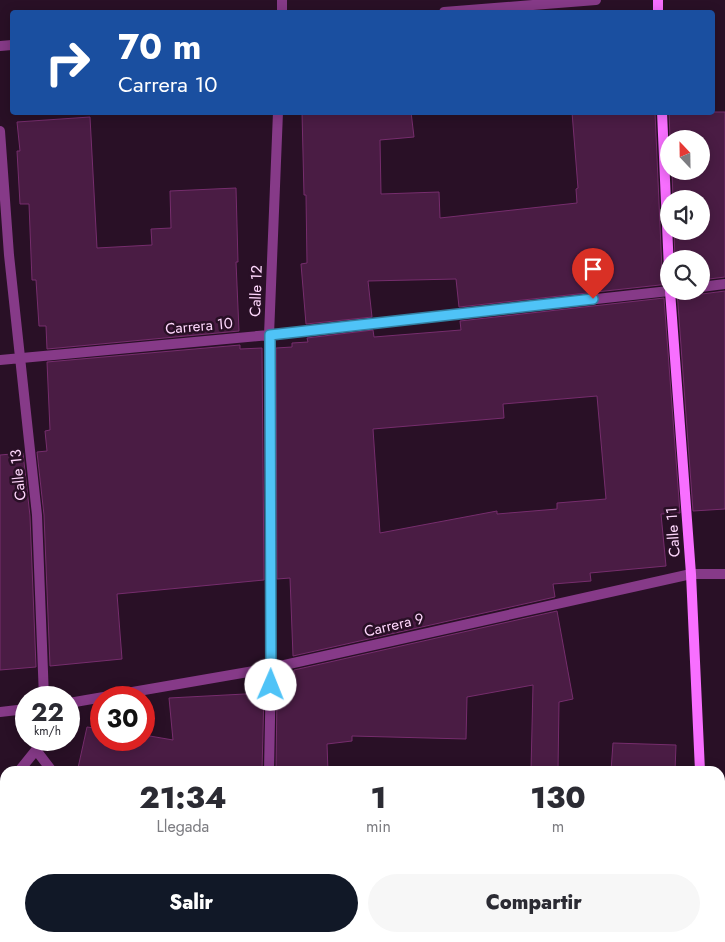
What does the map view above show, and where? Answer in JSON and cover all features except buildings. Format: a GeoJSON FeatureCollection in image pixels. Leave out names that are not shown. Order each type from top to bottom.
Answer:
{"type":"FeatureCollection","features":[{"type":"Feature","properties":{"kind":"main road"},"geometry":{"type":"LineString","coordinates":[[662,115],[668,250]]}},
{"type":"Feature","properties":{"kind":"main road","name":"Calle 11"},"geometry":{"type":"LineString","coordinates":[[670,300],[691,574],[700,766]]}},
{"type":"Feature","properties":{"kind":"street"},"geometry":{"type":"LineString","coordinates":[[469,10],[596,0]]}},
{"type":"Feature","properties":{"kind":"street","name":"Calle 12"},"geometry":{"type":"LineString","coordinates":[[269,766],[271,668],[270,335],[278,115]]}},
{"type":"Feature","properties":{"kind":"street","name":"Calle 13"},"geometry":{"type":"LineString","coordinates":[[0,131],[9,255],[38,515],[44,686]]}},
{"type":"Feature","properties":{"kind":"street"},"geometry":{"type":"LineString","coordinates":[[710,286],[725,284]]}},
{"type":"Feature","properties":{"kind":"street","name":"Carrera 10"},"geometry":{"type":"LineString","coordinates":[[0,360],[270,335],[660,292]]}},
{"type":"Feature","properties":{"kind":"street","name":"Carrera 9"},"geometry":{"type":"LineString","coordinates":[[80,700],[271,668],[691,574],[725,574]]}},
{"type":"Feature","properties":{"kind":"street"},"geometry":{"type":"LineString","coordinates":[[0,712],[15,710]]}},
{"type":"Feature","properties":{"kind":"street"},"geometry":{"type":"LineString","coordinates":[[22,766],[33,751]]}},
{"type":"Feature","properties":{"kind":"street"},"geometry":{"type":"LineString","coordinates":[[40,751],[49,766]]}},
{"type":"Feature","properties":{"kind":"route"},"geometry":{"type":"LineString","coordinates":[[271,685],[270,335],[593,299]]}}]}
